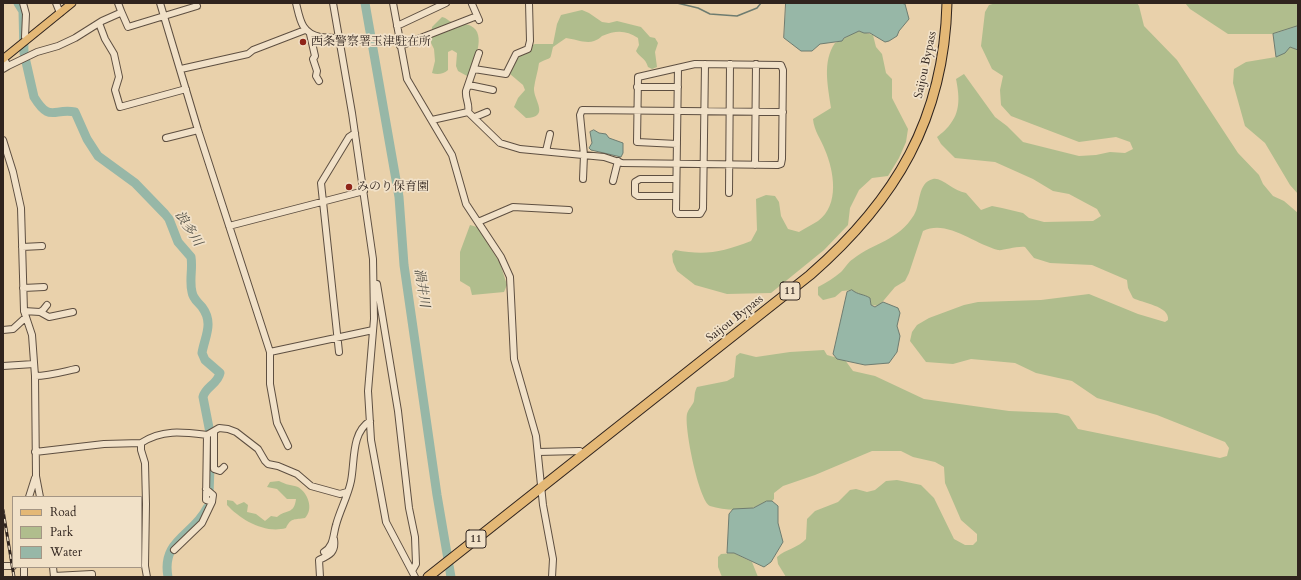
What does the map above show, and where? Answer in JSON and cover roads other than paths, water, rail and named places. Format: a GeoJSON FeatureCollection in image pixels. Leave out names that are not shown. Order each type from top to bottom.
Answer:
{"type":"FeatureCollection","features":[{"type":"Feature","properties":{"kind":"highway","name":"Saijou Bypass"},"geometry":{"type":"LineString","coordinates":[[428,577],[810,275],[862,226],[893,184],[905,164],[923,124],[935,89],[941,62],[947,3]]}},
{"type":"Feature","properties":{"kind":"main road"},"geometry":{"type":"LineString","coordinates":[[4,59],[72,3]]}},
{"type":"Feature","properties":{"kind":"street"},"geometry":{"type":"LineString","coordinates":[[22,3],[25,9],[25,37],[27,40]]}},
{"type":"Feature","properties":{"kind":"street"},"geometry":{"type":"LineString","coordinates":[[56,3],[60,13]]}},
{"type":"Feature","properties":{"kind":"street"},"geometry":{"type":"LineString","coordinates":[[118,3],[128,27],[197,6]]}},
{"type":"Feature","properties":{"kind":"street"},"geometry":{"type":"LineString","coordinates":[[160,3],[198,130],[270,352],[270,384],[277,423],[288,446]]}},
{"type":"Feature","properties":{"kind":"street"},"geometry":{"type":"LineString","coordinates":[[296,3],[302,25],[307,32],[315,56],[313,59],[317,71],[316,76],[318,81]]}},
{"type":"Feature","properties":{"kind":"street"},"geometry":{"type":"LineString","coordinates":[[332,3],[355,133],[371,238],[374,285],[373,330],[368,391],[374,461],[386,522],[413,574]]}},
{"type":"Feature","properties":{"kind":"street"},"geometry":{"type":"LineString","coordinates":[[393,3],[407,79],[452,155],[463,198],[501,257],[510,276],[514,358],[535,432],[541,489],[553,559],[552,577]]}},
{"type":"Feature","properties":{"kind":"street"},"geometry":{"type":"LineString","coordinates":[[397,26],[446,3]]}},
{"type":"Feature","properties":{"kind":"street"},"geometry":{"type":"LineString","coordinates":[[400,46],[478,18],[471,3]]}},
{"type":"Feature","properties":{"kind":"street"},"geometry":{"type":"LineString","coordinates":[[474,70],[506,74],[516,54],[528,49],[530,41],[529,3]]}},
{"type":"Feature","properties":{"kind":"street"},"geometry":{"type":"LineString","coordinates":[[4,59],[6,67],[24,57],[66,43],[99,23],[120,13],[121,11]]}},
{"type":"Feature","properties":{"kind":"street"},"geometry":{"type":"LineString","coordinates":[[99,23],[105,39],[114,54],[118,77],[115,90],[120,107],[186,89]]}},
{"type":"Feature","properties":{"kind":"street"},"geometry":{"type":"LineString","coordinates":[[181,69],[248,54],[253,50],[307,32],[339,39]]}},
{"type":"Feature","properties":{"kind":"street"},"geometry":{"type":"LineString","coordinates":[[468,112],[469,105],[465,96],[479,53]]}},
{"type":"Feature","properties":{"kind":"street"},"geometry":{"type":"LineString","coordinates":[[432,120],[468,112],[475,117],[500,143],[520,149],[604,157],[618,161],[677,164],[781,164],[782,67],[778,64],[705,64],[640,76],[637,79],[636,140],[638,143],[677,144]]}},
{"type":"Feature","properties":{"kind":"street"},"geometry":{"type":"LineString","coordinates":[[678,68],[676,179],[677,213],[701,213],[703,209],[705,64]]}},
{"type":"Feature","properties":{"kind":"street"},"geometry":{"type":"LineString","coordinates":[[728,193],[730,64]]}},
{"type":"Feature","properties":{"kind":"street"},"geometry":{"type":"LineString","coordinates":[[755,165],[756,64]]}},
{"type":"Feature","properties":{"kind":"street"},"geometry":{"type":"LineString","coordinates":[[469,85],[493,90]]}},
{"type":"Feature","properties":{"kind":"street"},"geometry":{"type":"LineString","coordinates":[[637,87],[678,87]]}},
{"type":"Feature","properties":{"kind":"street"},"geometry":{"type":"LineString","coordinates":[[583,179],[584,155],[580,115],[582,110],[782,112]]}},
{"type":"Feature","properties":{"kind":"street"},"geometry":{"type":"LineString","coordinates":[[475,117],[487,112]]}},
{"type":"Feature","properties":{"kind":"street"},"geometry":{"type":"LineString","coordinates":[[166,138],[198,130]]}},
{"type":"Feature","properties":{"kind":"street"},"geometry":{"type":"LineString","coordinates":[[339,352],[321,183],[349,137],[355,133]]}},
{"type":"Feature","properties":{"kind":"street"},"geometry":{"type":"LineString","coordinates":[[546,151],[550,134]]}},
{"type":"Feature","properties":{"kind":"street"},"geometry":{"type":"LineString","coordinates":[[3,140],[20,201],[24,310],[25,318],[32,335],[35,376],[36,476],[40,496]]}},
{"type":"Feature","properties":{"kind":"street"},"geometry":{"type":"LineString","coordinates":[[613,181],[618,161]]}},
{"type":"Feature","properties":{"kind":"street"},"geometry":{"type":"LineString","coordinates":[[676,179],[638,180],[635,182],[635,194],[638,196],[676,196]]}},
{"type":"Feature","properties":{"kind":"street"},"geometry":{"type":"LineString","coordinates":[[229,226],[364,191]]}},
{"type":"Feature","properties":{"kind":"street"},"geometry":{"type":"LineString","coordinates":[[478,222],[513,207],[569,210]]}},
{"type":"Feature","properties":{"kind":"street"},"geometry":{"type":"LineString","coordinates":[[22,247],[42,246]]}},
{"type":"Feature","properties":{"kind":"street"},"geometry":{"type":"LineString","coordinates":[[374,272],[398,411],[409,508],[415,537],[416,564],[413,574]]}},
{"type":"Feature","properties":{"kind":"street"},"geometry":{"type":"LineString","coordinates":[[23,288],[44,287]]}},
{"type":"Feature","properties":{"kind":"street"},"geometry":{"type":"LineString","coordinates":[[40,312],[48,305]]}},
{"type":"Feature","properties":{"kind":"street"},"geometry":{"type":"LineString","coordinates":[[24,310],[40,312],[49,317],[72,312]]}},
{"type":"Feature","properties":{"kind":"street"},"geometry":{"type":"LineString","coordinates":[[3,330],[13,329],[25,318]]}},
{"type":"Feature","properties":{"kind":"street"},"geometry":{"type":"LineString","coordinates":[[270,352],[373,330]]}},
{"type":"Feature","properties":{"kind":"street"},"geometry":{"type":"LineString","coordinates":[[3,366],[34,364]]}},
{"type":"Feature","properties":{"kind":"street"},"geometry":{"type":"LineString","coordinates":[[35,376],[47,376],[76,369]]}},
{"type":"Feature","properties":{"kind":"street"},"geometry":{"type":"LineString","coordinates":[[324,552],[330,548],[337,522],[351,482],[357,439],[363,426],[370,421]]}},
{"type":"Feature","properties":{"kind":"street"},"geometry":{"type":"LineString","coordinates":[[35,452],[104,444],[141,443],[150,437],[163,432],[211,433],[222,428],[236,432],[258,449],[265,462],[268,464],[278,466],[297,474],[311,486],[340,494],[347,492]]}},
{"type":"Feature","properties":{"kind":"street"},"geometry":{"type":"LineString","coordinates":[[211,433],[214,469],[220,471],[224,467]]}},
{"type":"Feature","properties":{"kind":"street"},"geometry":{"type":"LineString","coordinates":[[174,550],[202,522],[210,502],[208,491],[211,433]]}},
{"type":"Feature","properties":{"kind":"street"},"geometry":{"type":"LineString","coordinates":[[141,443],[141,450],[145,463],[146,504],[143,537],[146,577]]}},
{"type":"Feature","properties":{"kind":"street"},"geometry":{"type":"LineString","coordinates":[[538,452],[580,451],[583,455]]}},
{"type":"Feature","properties":{"kind":"street"},"geometry":{"type":"LineString","coordinates":[[29,496],[36,476]]}},
{"type":"Feature","properties":{"kind":"street"},"geometry":{"type":"LineString","coordinates":[[320,577],[319,560],[332,553],[335,548],[334,537]]}},
{"type":"Feature","properties":{"kind":"street"},"geometry":{"type":"LineString","coordinates":[[54,576],[92,574],[92,577]]}},
{"type":"Feature","properties":{"kind":"water"},"geometry":{"type":"Polygon","coordinates":[[[786,3],[900,3],[905,4],[909,19],[899,31],[897,36],[889,41],[885,42],[870,33],[859,31],[844,38],[842,41],[820,44],[812,51],[801,51],[784,38],[786,3]]]}},
{"type":"Feature","properties":{"kind":"water"},"geometry":{"type":"Polygon","coordinates":[[[1298,26],[1298,50],[1290,47],[1285,53],[1276,57],[1273,34],[1298,26]]]}},
{"type":"Feature","properties":{"kind":"water"},"geometry":{"type":"Polygon","coordinates":[[[594,130],[599,133],[606,134],[609,138],[623,143],[623,153],[621,157],[591,150],[589,148],[592,143],[590,132],[594,130]]]}},
{"type":"Feature","properties":{"kind":"water"},"geometry":{"type":"Polygon","coordinates":[[[852,290],[870,298],[871,305],[875,307],[883,302],[898,308],[900,313],[897,326],[900,336],[897,352],[889,363],[865,365],[837,359],[833,354],[847,292],[852,290]]]}},
{"type":"Feature","properties":{"kind":"water"},"geometry":{"type":"Polygon","coordinates":[[[767,501],[772,501],[778,506],[778,523],[783,542],[771,562],[764,567],[734,553],[727,553],[729,514],[733,509],[753,508],[767,501]]]}},
{"type":"Feature","properties":{"kind":"waterway","name":"浪多川"},"geometry":{"type":"LineString","coordinates":[[18,3],[23,11],[24,53],[34,97],[39,105],[44,110],[52,113],[68,111],[75,112],[87,139],[98,156],[135,183],[165,214],[169,219],[178,242],[191,257],[191,288],[195,299],[206,313],[208,324],[208,330],[202,353],[205,360],[220,373],[217,380],[206,391],[203,397],[211,438],[209,495]]}},
{"type":"Feature","properties":{"kind":"waterway","name":"渦井川"},"geometry":{"type":"LineString","coordinates":[[365,3],[399,197],[404,265],[437,495],[451,577]]}},
{"type":"Feature","properties":{"kind":"waterway"},"geometry":{"type":"LineString","coordinates":[[677,3],[698,8],[710,14],[737,16],[757,8],[761,3]]}},
{"type":"Feature","properties":{"kind":"waterway","name":"浪多川"},"geometry":{"type":"LineString","coordinates":[[168,577],[167,565],[169,555],[174,546],[201,517],[207,508]]}},
{"type":"Feature","properties":{"kind":"railway"},"geometry":{"type":"LineString","coordinates":[[3,510],[12,565]]}},
{"type":"Feature","properties":{"kind":"railway"},"geometry":{"type":"LineString","coordinates":[[13,568],[14,577]]}},
{"type":"Feature","properties":{"kind":"place","name":"西条警察署玉津駐在所"},"geometry":{"type":"Point","coordinates":[303,42]}},
{"type":"Feature","properties":{"kind":"place","name":"みのり保育園"},"geometry":{"type":"Point","coordinates":[349,187]}}]}
